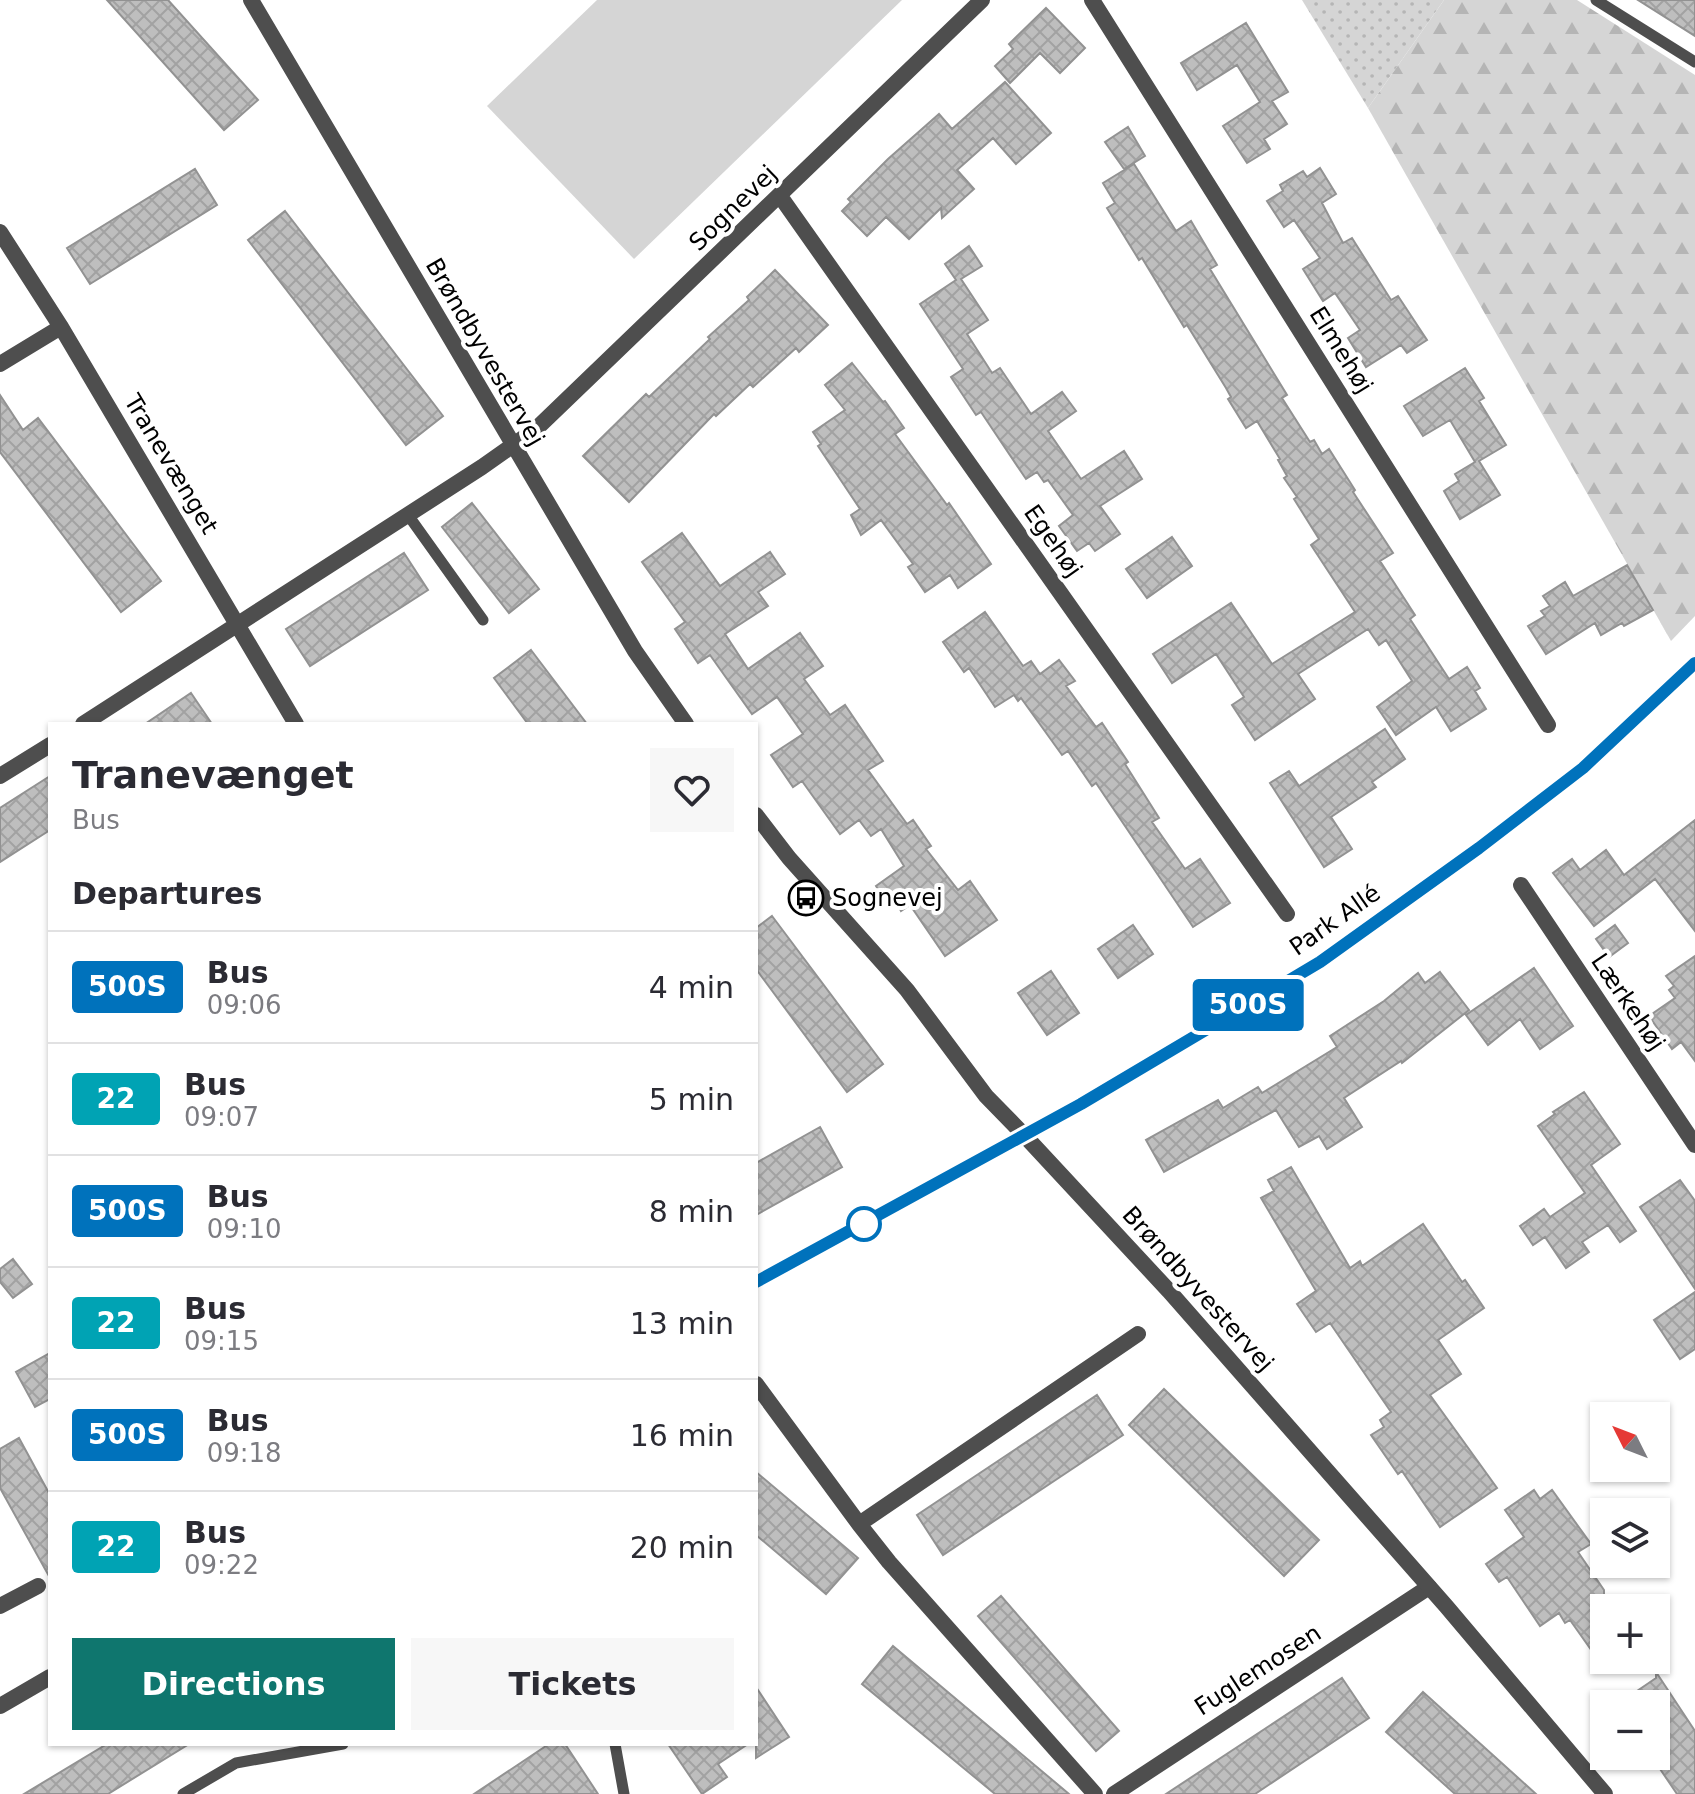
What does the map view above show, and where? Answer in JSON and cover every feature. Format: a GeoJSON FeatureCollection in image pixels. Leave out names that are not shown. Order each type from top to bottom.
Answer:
{"type":"FeatureCollection","features":[{"type":"Feature","properties":{"kind":"street","name":"Brøndbyvestervej"},"geometry":{"type":"LineString","coordinates":[[251,0],[635,651],[685,722]]}},
{"type":"Feature","properties":{"kind":"street","name":"Sognevej"},"geometry":{"type":"LineString","coordinates":[[513,447],[558,409],[982,0]]}},
{"type":"Feature","properties":{"kind":"street","name":"Elmehøj"},"geometry":{"type":"LineString","coordinates":[[1092,0],[1548,725]]}},
{"type":"Feature","properties":{"kind":"street","name":"Egehøj"},"geometry":{"type":"LineString","coordinates":[[780,196],[1287,914]]}},
{"type":"Feature","properties":{"kind":"street","name":"Tranevænget"},"geometry":{"type":"LineString","coordinates":[[0,232],[61,327],[295,722]]}},
{"type":"Feature","properties":{"kind":"street"},"geometry":{"type":"LineString","coordinates":[[0,364],[61,327]]}},
{"type":"Feature","properties":{"kind":"street"},"geometry":{"type":"LineString","coordinates":[[86,722],[513,447]]}},
{"type":"Feature","properties":{"kind":"street","name":"Park Allé"},"geometry":{"type":"LineString","coordinates":[[758,1281],[1025,1136],[1320,962],[1479,848],[1583,768],[1695,663]]}},
{"type":"Feature","properties":{"kind":"street"},"geometry":{"type":"LineString","coordinates":[[0,776],[48,746]]}},
{"type":"Feature","properties":{"kind":"street","name":"Brøndbyvestervej"},"geometry":{"type":"LineString","coordinates":[[758,818],[789,858],[907,990],[986,1096],[1169,1291],[1429,1587],[1605,1794]]}},
{"type":"Feature","properties":{"kind":"street","name":"Lærkehøj"},"geometry":{"type":"LineString","coordinates":[[1521,885],[1695,1145]]}},
{"type":"Feature","properties":{"kind":"street"},"geometry":{"type":"LineString","coordinates":[[859,1524],[1138,1334]]}},
{"type":"Feature","properties":{"kind":"street"},"geometry":{"type":"LineString","coordinates":[[758,1387],[859,1524],[1095,1794]]}},
{"type":"Feature","properties":{"kind":"street"},"geometry":{"type":"LineString","coordinates":[[0,1606],[38,1586]]}},
{"type":"Feature","properties":{"kind":"street","name":"Fuglemosen"},"geometry":{"type":"LineString","coordinates":[[1114,1794],[1429,1587]]}},
{"type":"Feature","properties":{"kind":"street"},"geometry":{"type":"LineString","coordinates":[[0,1706],[48,1678]]}},
{"type":"Feature","properties":{"kind":"lane"},"geometry":{"type":"LineString","coordinates":[[1596,0],[1695,62]]}},
{"type":"Feature","properties":{"kind":"lane"},"geometry":{"type":"LineString","coordinates":[[408,515],[483,620]]}},
{"type":"Feature","properties":{"kind":"lane"},"geometry":{"type":"LineString","coordinates":[[183,1794],[236,1763],[332,1746]]}},
{"type":"Feature","properties":{"kind":"lane"},"geometry":{"type":"LineString","coordinates":[[615,1746],[624,1794]]}},
{"type":"Feature","properties":{"kind":"green space"},"geometry":{"type":"Polygon","coordinates":[[[597,0],[902,0],[634,259],[487,106],[597,0]]]}},
{"type":"Feature","properties":{"kind":"green space"},"geometry":{"type":"Polygon","coordinates":[[[1302,0],[1444,0],[1368,108],[1302,0]]]}},
{"type":"Feature","properties":{"kind":"green space"},"geometry":{"type":"Polygon","coordinates":[[[1444,0],[1577,0],[1695,75],[1695,616],[1671,641],[1368,108],[1444,0]]]}},
{"type":"Feature","properties":{"kind":"building"},"geometry":{"type":"Polygon","coordinates":[[[107,0],[168,0],[258,100],[224,130],[107,0]]]}},
{"type":"Feature","properties":{"kind":"building"},"geometry":{"type":"Polygon","coordinates":[[[1638,0],[1695,0],[1695,36],[1638,0]]]}},
{"type":"Feature","properties":{"kind":"building"},"geometry":{"type":"Polygon","coordinates":[[[1046,8],[1085,48],[1060,73],[1040,53],[1010,83],[995,66],[1013,49],[1009,44],[1046,8]]]}},
{"type":"Feature","properties":{"kind":"building"},"geometry":{"type":"Polygon","coordinates":[[[1246,23],[1288,92],[1272,101],[1287,124],[1264,139],[1270,149],[1247,163],[1223,126],[1260,102],[1237,65],[1197,90],[1181,63],[1246,23]]]}},
{"type":"Feature","properties":{"kind":"building"},"geometry":{"type":"Polygon","coordinates":[[[1005,82],[1051,133],[1016,164],[993,138],[957,170],[974,189],[942,218],[941,208],[909,239],[886,217],[867,236],[842,211],[851,202],[848,199],[888,159],[939,114],[952,129],[1005,82]]]}},
{"type":"Feature","properties":{"kind":"building"},"geometry":{"type":"Polygon","coordinates":[[[1128,127],[1145,156],[1124,169],[1105,142],[1128,127]]]}},
{"type":"Feature","properties":{"kind":"building"},"geometry":{"type":"Polygon","coordinates":[[[1134,164],[1176,231],[1191,221],[1217,265],[1210,269],[1287,395],[1282,398],[1310,442],[1314,440],[1322,454],[1329,449],[1393,553],[1380,561],[1415,615],[1410,619],[1449,679],[1467,667],[1480,688],[1475,691],[1486,709],[1451,731],[1436,707],[1396,735],[1377,707],[1412,681],[1386,640],[1379,645],[1368,629],[1298,674],[1315,699],[1255,740],[1232,705],[1244,697],[1216,654],[1172,683],[1153,654],[1231,603],[1272,664],[1355,612],[1311,545],[1319,539],[1294,499],[1297,497],[1284,478],[1287,476],[1280,459],[1257,421],[1246,428],[1228,399],[1231,397],[1226,388],[1187,325],[1184,327],[1107,208],[1115,203],[1103,183],[1134,164]]]}},
{"type":"Feature","properties":{"kind":"building"},"geometry":{"type":"Polygon","coordinates":[[[1320,168],[1336,194],[1322,203],[1343,243],[1352,238],[1391,300],[1398,296],[1427,340],[1407,353],[1401,345],[1366,367],[1348,338],[1360,330],[1335,293],[1323,301],[1303,269],[1320,258],[1294,220],[1284,227],[1267,201],[1283,191],[1280,185],[1303,171],[1307,177],[1320,168]]]}},
{"type":"Feature","properties":{"kind":"building"},"geometry":{"type":"Polygon","coordinates":[[[195,169],[217,205],[90,284],[67,248],[195,169]]]}},
{"type":"Feature","properties":{"kind":"building"},"geometry":{"type":"Polygon","coordinates":[[[285,211],[443,416],[406,445],[248,240],[285,211]]]}},
{"type":"Feature","properties":{"kind":"building"},"geometry":{"type":"Polygon","coordinates":[[[969,246],[982,266],[961,279],[988,320],[967,334],[992,373],[1000,368],[1031,414],[1062,392],[1076,411],[1048,431],[1081,479],[1124,451],[1142,479],[1100,506],[1120,534],[1095,551],[1089,543],[1077,551],[1059,526],[1073,515],[1048,480],[1044,482],[1037,472],[1026,479],[981,412],[976,415],[951,377],[963,369],[920,304],[956,280],[945,264],[969,246]]]}},
{"type":"Feature","properties":{"kind":"building"},"geometry":{"type":"Polygon","coordinates":[[[775,270],[828,325],[799,352],[796,348],[753,387],[750,384],[716,416],[714,414],[629,502],[583,456],[646,394],[649,397],[710,339],[708,337],[749,300],[747,297],[775,270]]]}},
{"type":"Feature","properties":{"kind":"building"},"geometry":{"type":"Polygon","coordinates":[[[852,363],[904,428],[895,434],[947,505],[949,503],[991,564],[958,588],[950,575],[925,592],[908,567],[913,564],[881,520],[861,535],[851,515],[860,509],[818,446],[821,444],[813,432],[845,410],[825,385],[852,363]]]}},
{"type":"Feature","properties":{"kind":"building"},"geometry":{"type":"Polygon","coordinates":[[[1465,368],[1484,398],[1479,401],[1506,445],[1479,461],[1500,495],[1460,519],[1444,491],[1459,481],[1455,474],[1475,462],[1450,420],[1423,436],[1404,406],[1465,368]]]}},
{"type":"Feature","properties":{"kind":"building"},"geometry":{"type":"Polygon","coordinates":[[[0,395],[23,430],[38,418],[161,581],[121,612],[0,452],[0,395]]]}},
{"type":"Feature","properties":{"kind":"building"},"geometry":{"type":"Polygon","coordinates":[[[472,503],[539,589],[509,613],[442,527],[472,503]]]}},
{"type":"Feature","properties":{"kind":"building"},"geometry":{"type":"Polygon","coordinates":[[[682,533],[720,586],[770,552],[785,574],[758,592],[768,606],[725,634],[748,669],[800,633],[823,666],[804,679],[830,715],[845,705],[883,761],[868,770],[907,824],[913,820],[931,846],[926,849],[958,890],[970,881],[997,920],[945,956],[910,905],[901,911],[896,901],[888,905],[876,886],[904,866],[881,829],[871,836],[859,820],[840,834],[802,781],[793,787],[771,755],[803,734],[777,697],[752,714],[710,655],[698,663],[675,629],[685,622],[642,562],[682,533]]]}},
{"type":"Feature","properties":{"kind":"building"},"geometry":{"type":"Polygon","coordinates":[[[1172,537],[1192,566],[1147,598],[1126,569],[1172,537]]]}},
{"type":"Feature","properties":{"kind":"building"},"geometry":{"type":"Polygon","coordinates":[[[404,553],[428,590],[310,666],[286,629],[404,553]]]}},
{"type":"Feature","properties":{"kind":"building"},"geometry":{"type":"Polygon","coordinates":[[[1627,565],[1653,610],[1601,635],[1595,623],[1546,654],[1528,626],[1545,616],[1541,611],[1550,606],[1543,596],[1565,582],[1573,596],[1627,565]]]}},
{"type":"Feature","properties":{"kind":"building"},"geometry":{"type":"Polygon","coordinates":[[[985,612],[1023,666],[1031,661],[1040,674],[1059,660],[1075,681],[1066,686],[1096,727],[1102,723],[1128,762],[1125,764],[1159,818],[1152,822],[1185,869],[1200,859],[1230,903],[1193,927],[1096,783],[1092,786],[1068,751],[1062,755],[1021,698],[1018,701],[1014,695],[995,707],[969,668],[964,672],[943,642],[985,612]]]}},
{"type":"Feature","properties":{"kind":"building"},"geometry":{"type":"Polygon","coordinates":[[[531,650],[585,722],[527,722],[494,678],[531,650]]]}},
{"type":"Feature","properties":{"kind":"building"},"geometry":{"type":"Polygon","coordinates":[[[191,693],[211,722],[148,722],[191,693]]]}},
{"type":"Feature","properties":{"kind":"building"},"geometry":{"type":"Polygon","coordinates":[[[1385,729],[1405,759],[1372,782],[1376,787],[1331,817],[1352,849],[1324,867],[1270,783],[1289,771],[1299,786],[1385,729]]]}},
{"type":"Feature","properties":{"kind":"building"},"geometry":{"type":"Polygon","coordinates":[[[48,777],[48,831],[0,862],[0,808],[48,777]]]}},
{"type":"Feature","properties":{"kind":"building"},"geometry":{"type":"Polygon","coordinates":[[[1695,820],[1695,931],[1655,879],[1594,926],[1553,873],[1572,859],[1580,870],[1606,850],[1624,875],[1695,820]]]}},
{"type":"Feature","properties":{"kind":"building"},"geometry":{"type":"Polygon","coordinates":[[[772,916],[883,1064],[847,1092],[758,972],[758,926],[772,916]]]}},
{"type":"Feature","properties":{"kind":"building"},"geometry":{"type":"Polygon","coordinates":[[[1133,925],[1153,954],[1118,978],[1098,949],[1133,925]]]}},
{"type":"Feature","properties":{"kind":"building"},"geometry":{"type":"Polygon","coordinates":[[[1615,925],[1628,943],[1609,957],[1596,939],[1615,925]]]}},
{"type":"Feature","properties":{"kind":"building"},"geometry":{"type":"Polygon","coordinates":[[[1695,956],[1695,1061],[1681,1042],[1672,1049],[1649,1016],[1675,998],[1669,990],[1674,986],[1666,976],[1695,956]]]}},
{"type":"Feature","properties":{"kind":"building"},"geometry":{"type":"Polygon","coordinates":[[[1534,968],[1573,1026],[1540,1049],[1520,1019],[1488,1045],[1466,1015],[1534,968]]]}},
{"type":"Feature","properties":{"kind":"building"},"geometry":{"type":"Polygon","coordinates":[[[1051,971],[1079,1013],[1047,1035],[1018,993],[1051,971]]]}},
{"type":"Feature","properties":{"kind":"building"},"geometry":{"type":"Polygon","coordinates":[[[1440,972],[1469,1010],[1402,1063],[1344,1098],[1362,1127],[1327,1149],[1319,1136],[1299,1147],[1276,1110],[1164,1172],[1146,1140],[1218,1100],[1223,1108],[1258,1087],[1262,1093],[1337,1047],[1330,1036],[1384,1001],[1418,973],[1425,983],[1440,972]]]}},
{"type":"Feature","properties":{"kind":"building"},"geometry":{"type":"Polygon","coordinates":[[[1584,1092],[1620,1144],[1591,1165],[1636,1231],[1620,1242],[1608,1225],[1582,1242],[1589,1252],[1566,1268],[1545,1237],[1533,1245],[1520,1226],[1544,1209],[1550,1217],[1585,1193],[1538,1126],[1584,1092]]]}},
{"type":"Feature","properties":{"kind":"building"},"geometry":{"type":"Polygon","coordinates":[[[820,1127],[842,1167],[758,1214],[758,1162],[820,1127]]]}},
{"type":"Feature","properties":{"kind":"building"},"geometry":{"type":"Polygon","coordinates":[[[1291,1167],[1350,1268],[1360,1261],[1362,1266],[1423,1224],[1462,1282],[1465,1280],[1484,1308],[1438,1340],[1461,1374],[1430,1395],[1497,1488],[1440,1527],[1402,1471],[1398,1474],[1371,1435],[1384,1427],[1380,1420],[1391,1412],[1330,1323],[1316,1332],[1297,1304],[1316,1291],[1261,1198],[1274,1191],[1268,1180],[1291,1167]]]}},
{"type":"Feature","properties":{"kind":"building"},"geometry":{"type":"Polygon","coordinates":[[[1680,1180],[1695,1201],[1695,1289],[1640,1207],[1680,1180]]]}},
{"type":"Feature","properties":{"kind":"building"},"geometry":{"type":"Polygon","coordinates":[[[13,1259],[32,1284],[13,1298],[0,1282],[0,1269],[13,1259]]]}},
{"type":"Feature","properties":{"kind":"building"},"geometry":{"type":"Polygon","coordinates":[[[1695,1292],[1695,1349],[1680,1359],[1654,1320],[1695,1292]]]}},
{"type":"Feature","properties":{"kind":"building"},"geometry":{"type":"Polygon","coordinates":[[[48,1354],[48,1400],[35,1407],[16,1372],[48,1354]]]}},
{"type":"Feature","properties":{"kind":"building"},"geometry":{"type":"Polygon","coordinates":[[[1164,1389],[1319,1540],[1284,1576],[1129,1425],[1164,1389]]]}},
{"type":"Feature","properties":{"kind":"building"},"geometry":{"type":"Polygon","coordinates":[[[1097,1395],[1123,1435],[943,1555],[917,1515],[1097,1395]]]}},
{"type":"Feature","properties":{"kind":"building"},"geometry":{"type":"Polygon","coordinates":[[[19,1438],[48,1491],[48,1574],[0,1488],[0,1449],[19,1438]]]}},
{"type":"Feature","properties":{"kind":"building"},"geometry":{"type":"Polygon","coordinates":[[[758,1474],[858,1558],[826,1594],[758,1537],[758,1474]]]}},
{"type":"Feature","properties":{"kind":"building"},"geometry":{"type":"Polygon","coordinates":[[[1534,1490],[1540,1499],[1552,1490],[1590,1543],[1578,1552],[1590,1570],[1590,1578],[1596,1578],[1604,1594],[1590,1594],[1590,1648],[1570,1620],[1565,1623],[1559,1613],[1540,1626],[1507,1577],[1499,1582],[1486,1564],[1524,1537],[1505,1510],[1534,1490]]]}},
{"type":"Feature","properties":{"kind":"building"},"geometry":{"type":"Polygon","coordinates":[[[1001,1596],[1119,1731],[1096,1751],[978,1616],[1001,1596]]]}},
{"type":"Feature","properties":{"kind":"building"},"geometry":{"type":"Polygon","coordinates":[[[893,1646],[1069,1794],[995,1794],[862,1684],[893,1646]]]}},
{"type":"Feature","properties":{"kind":"building"},"geometry":{"type":"Polygon","coordinates":[[[1657,1674],[1668,1690],[1638,1690],[1657,1674]]]}},
{"type":"Feature","properties":{"kind":"building"},"geometry":{"type":"Polygon","coordinates":[[[1342,1678],[1369,1718],[1255,1794],[1166,1794],[1342,1678]]]}},
{"type":"Feature","properties":{"kind":"building"},"geometry":{"type":"Polygon","coordinates":[[[758,1690],[789,1737],[756,1758],[758,1746],[758,1690]]]}},
{"type":"Feature","properties":{"kind":"building"},"geometry":{"type":"Polygon","coordinates":[[[1423,1692],[1536,1794],[1455,1794],[1386,1732],[1423,1692]]]}},
{"type":"Feature","properties":{"kind":"building"},"geometry":{"type":"Polygon","coordinates":[[[1670,1693],[1695,1731],[1695,1794],[1677,1794],[1661,1770],[1670,1770],[1670,1693]]]}},
{"type":"Feature","properties":{"kind":"building"},"geometry":{"type":"Polygon","coordinates":[[[104,1746],[186,1746],[108,1794],[24,1794],[104,1746]]]}},
{"type":"Feature","properties":{"kind":"building"},"geometry":{"type":"Polygon","coordinates":[[[546,1746],[566,1746],[598,1794],[474,1794],[546,1746]]]}},
{"type":"Feature","properties":{"kind":"building"},"geometry":{"type":"Polygon","coordinates":[[[669,1746],[745,1746],[718,1764],[727,1777],[702,1794],[669,1746]]]}},
{"type":"Feature","properties":{"kind":"bus line","name":"500S"},"geometry":{"type":"LineString","coordinates":[[758,1281],[1081,1104],[1320,962],[1479,848],[1583,768],[1695,663]]}},
{"type":"Feature","properties":{"kind":"place","name":"Sognevej"},"geometry":{"type":"Point","coordinates":[806,898]}}]}
